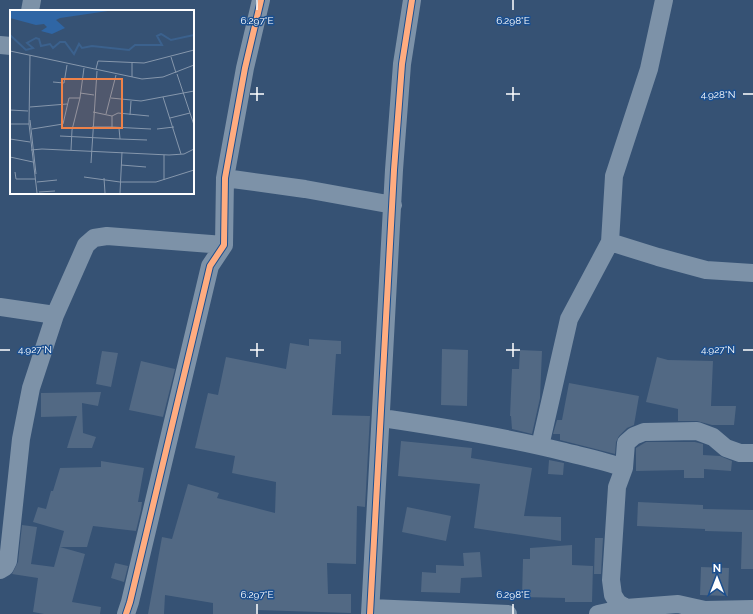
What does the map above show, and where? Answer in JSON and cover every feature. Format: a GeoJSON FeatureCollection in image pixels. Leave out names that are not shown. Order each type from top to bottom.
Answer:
{"type":"FeatureCollection","features":[{"type":"Feature","properties":{"kind":"street"},"geometry":{"type":"LineString","coordinates":[[30,10],[32,0]]}},
{"type":"Feature","properties":{"kind":"street"},"geometry":{"type":"LineString","coordinates":[[126,614],[210,266],[224,245],[225,178],[245,68],[261,0]]}},
{"type":"Feature","properties":{"kind":"street"},"geometry":{"type":"LineString","coordinates":[[412,0],[402,64],[370,611],[508,614]]}},
{"type":"Feature","properties":{"kind":"street"},"geometry":{"type":"LineString","coordinates":[[540,446],[569,319],[610,242],[614,176],[649,69],[664,0]]}},
{"type":"Feature","properties":{"kind":"street"},"geometry":{"type":"LineString","coordinates":[[225,178],[306,189],[393,205]]}},
{"type":"Feature","properties":{"kind":"street"},"geometry":{"type":"LineString","coordinates":[[0,570],[5,567],[8,561],[21,439],[31,388],[55,315],[80,255],[86,245],[94,238],[107,236],[224,245]]}},
{"type":"Feature","properties":{"kind":"street"},"geometry":{"type":"LineString","coordinates":[[610,242],[706,270],[753,273]]}},
{"type":"Feature","properties":{"kind":"street"},"geometry":{"type":"LineString","coordinates":[[0,307],[55,315]]}},
{"type":"Feature","properties":{"kind":"street"},"geometry":{"type":"LineString","coordinates":[[382,418],[458,429],[540,446],[606,462],[624,468]]}},
{"type":"Feature","properties":{"kind":"street"},"geometry":{"type":"LineString","coordinates":[[626,608],[618,603],[613,595],[611,580],[617,487],[624,468],[626,443],[634,436],[644,432],[697,432],[712,437],[726,448],[740,453],[753,453]]}},
{"type":"Feature","properties":{"kind":"street"},"geometry":{"type":"LineString","coordinates":[[598,614],[626,608],[678,604],[705,612],[753,609]]}},
{"type":"Feature","properties":{"kind":"building"},"geometry":{"type":"Polygon","coordinates":[[[309,339],[341,341],[341,354],[336,354],[332,415],[370,416],[365,507],[357,506],[356,564],[327,563],[328,594],[351,594],[351,613],[256,610],[256,614],[213,614],[213,603],[165,595],[164,614],[148,614],[162,537],[172,539],[188,484],[219,493],[217,498],[275,513],[276,482],[232,473],[235,456],[195,448],[208,393],[218,395],[226,357],[286,369],[290,343],[309,346],[309,339]]]}},
{"type":"Feature","properties":{"kind":"building"},"geometry":{"type":"Polygon","coordinates":[[[442,349],[468,350],[467,406],[441,405],[442,349]]]}},
{"type":"Feature","properties":{"kind":"building"},"geometry":{"type":"Polygon","coordinates":[[[520,350],[542,351],[540,398],[532,434],[512,429],[510,416],[512,369],[519,369],[520,350]]]}},
{"type":"Feature","properties":{"kind":"building"},"geometry":{"type":"Polygon","coordinates":[[[102,351],[118,353],[111,387],[96,384],[102,351]]]}},
{"type":"Feature","properties":{"kind":"building"},"geometry":{"type":"Polygon","coordinates":[[[657,357],[668,360],[713,361],[711,406],[736,406],[734,425],[712,425],[697,421],[678,421],[678,409],[646,402],[657,357]]]}},
{"type":"Feature","properties":{"kind":"building"},"geometry":{"type":"Polygon","coordinates":[[[141,361],[175,369],[163,417],[129,410],[141,361]]]}},
{"type":"Feature","properties":{"kind":"building"},"geometry":{"type":"Polygon","coordinates":[[[569,383],[639,396],[634,425],[627,428],[619,436],[616,442],[615,454],[560,440],[560,434],[553,434],[557,420],[562,420],[569,383]]]}},
{"type":"Feature","properties":{"kind":"building"},"geometry":{"type":"Polygon","coordinates":[[[101,392],[98,406],[82,403],[83,433],[96,437],[92,448],[67,448],[77,416],[41,417],[41,393],[101,392]]]}},
{"type":"Feature","properties":{"kind":"building"},"geometry":{"type":"Polygon","coordinates":[[[401,441],[472,448],[471,458],[532,468],[524,516],[561,517],[561,541],[474,528],[480,484],[398,476],[401,441]]]}},
{"type":"Feature","properties":{"kind":"building"},"geometry":{"type":"Polygon","coordinates":[[[646,442],[695,442],[703,444],[703,455],[720,456],[732,461],[731,471],[704,469],[704,478],[684,478],[684,470],[636,471],[636,448],[646,442]]]}},
{"type":"Feature","properties":{"kind":"building"},"geometry":{"type":"Polygon","coordinates":[[[549,460],[564,463],[563,475],[548,474],[549,460]]]}},
{"type":"Feature","properties":{"kind":"building"},"geometry":{"type":"Polygon","coordinates":[[[101,461],[144,468],[138,502],[142,502],[141,510],[136,531],[93,526],[87,547],[60,547],[85,554],[72,602],[101,607],[100,614],[44,614],[33,612],[38,578],[12,574],[18,562],[22,525],[37,527],[31,564],[54,567],[64,531],[33,522],[38,507],[46,509],[60,468],[101,467],[101,461]]]}},
{"type":"Feature","properties":{"kind":"building"},"geometry":{"type":"Polygon","coordinates":[[[638,502],[703,505],[703,509],[753,510],[753,569],[741,569],[742,532],[637,526],[638,502]]]}},
{"type":"Feature","properties":{"kind":"building"},"geometry":{"type":"Polygon","coordinates":[[[407,507],[451,516],[446,541],[402,532],[407,507]]]}},
{"type":"Feature","properties":{"kind":"building"},"geometry":{"type":"Polygon","coordinates":[[[595,538],[603,538],[601,574],[594,574],[595,538]]]}},
{"type":"Feature","properties":{"kind":"building"},"geometry":{"type":"Polygon","coordinates":[[[572,545],[572,565],[593,566],[592,602],[565,602],[565,598],[522,597],[523,559],[530,559],[530,548],[572,545]]]}},
{"type":"Feature","properties":{"kind":"building"},"geometry":{"type":"Polygon","coordinates":[[[480,552],[482,577],[461,578],[460,593],[421,592],[422,572],[436,573],[436,565],[464,566],[463,553],[480,552]]]}},
{"type":"Feature","properties":{"kind":"building"},"geometry":{"type":"Polygon","coordinates":[[[115,563],[128,566],[124,582],[111,578],[115,563]]]}},
{"type":"Feature","properties":{"kind":"building"},"geometry":{"type":"Polygon","coordinates":[[[701,567],[729,568],[728,596],[700,595],[701,567]]]}},
{"type":"Feature","properties":{"kind":"cycle path"},"geometry":{"type":"LineString","coordinates":[[126,614],[210,266],[224,245],[225,178],[245,68],[261,0]]}},
{"type":"Feature","properties":{"kind":"cycle path"},"geometry":{"type":"LineString","coordinates":[[370,614],[394,170],[402,64],[412,0]]}}]}
